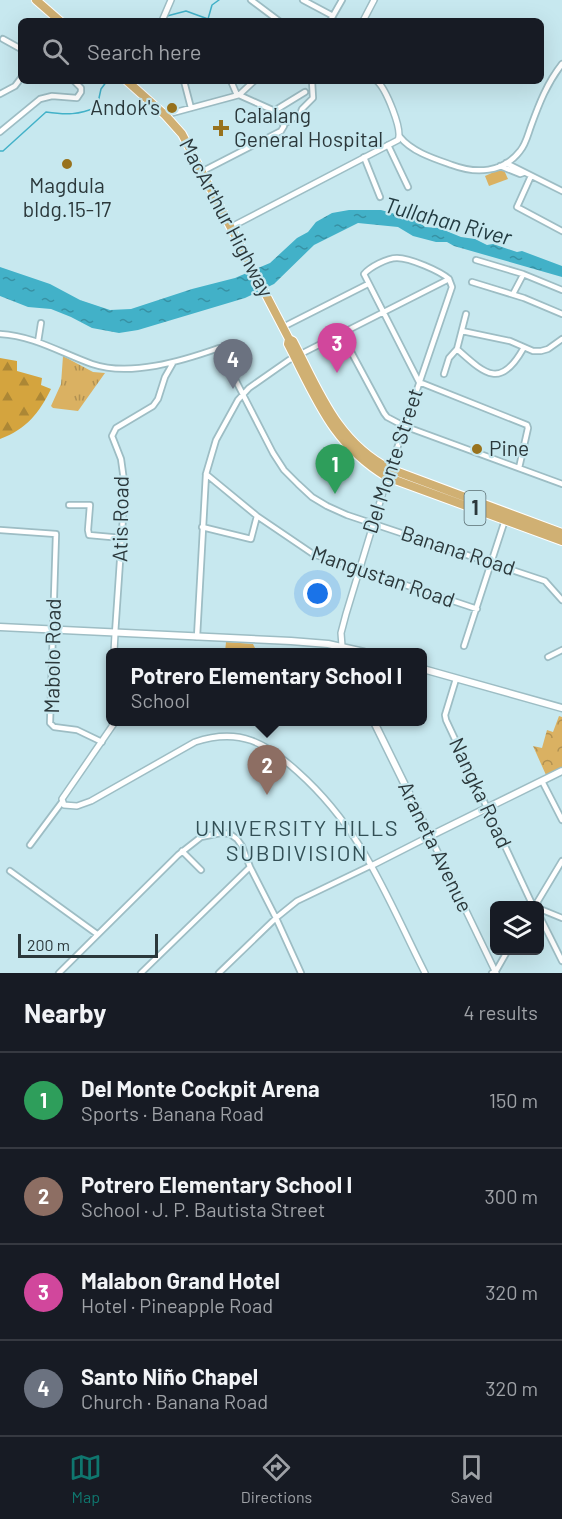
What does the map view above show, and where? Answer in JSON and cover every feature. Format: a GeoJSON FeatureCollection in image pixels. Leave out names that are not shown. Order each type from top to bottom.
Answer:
{"type":"FeatureCollection","features":[{"type":"Feature","properties":{"kind":"highway"},"geometry":{"type":"LineString","coordinates":[[36,0],[57,18]]}},
{"type":"Feature","properties":{"kind":"highway","name":"MacArthur Highway"},"geometry":{"type":"LineString","coordinates":[[130,84],[165,115],[182,134],[289,339],[293,341],[334,431],[362,460],[388,473],[507,516],[562,533]]}},
{"type":"Feature","properties":{"kind":"highway","name":"MacArthur Highway"},"geometry":{"type":"LineString","coordinates":[[507,516],[562,541]]}},
{"type":"Feature","properties":{"kind":"main road"},"geometry":{"type":"LineString","coordinates":[[0,627],[291,641],[336,648]]}},
{"type":"Feature","properties":{"kind":"main road"},"geometry":{"type":"LineString","coordinates":[[427,670],[562,708]]}},
{"type":"Feature","properties":{"kind":"main road","name":"Araneta Avenue"},"geometry":{"type":"LineString","coordinates":[[376,726],[430,836]]}},
{"type":"Feature","properties":{"kind":"main road"},"geometry":{"type":"LineString","coordinates":[[430,836],[562,771]]}},
{"type":"Feature","properties":{"kind":"street"},"geometry":{"type":"LineString","coordinates":[[163,18],[171,0]]}},
{"type":"Feature","properties":{"kind":"street"},"geometry":{"type":"LineString","coordinates":[[251,0],[275,18]]}},
{"type":"Feature","properties":{"kind":"street"},"geometry":{"type":"LineString","coordinates":[[303,0],[331,18],[342,0]]}},
{"type":"Feature","properties":{"kind":"street"},"geometry":{"type":"LineString","coordinates":[[365,18],[374,0]]}},
{"type":"Feature","properties":{"kind":"street"},"geometry":{"type":"LineString","coordinates":[[3,39],[18,47]]}},
{"type":"Feature","properties":{"kind":"street"},"geometry":{"type":"LineString","coordinates":[[380,84],[384,89],[400,137],[404,142],[462,169],[480,172],[503,164],[522,149],[544,92],[552,76],[562,64]]}},
{"type":"Feature","properties":{"kind":"street"},"geometry":{"type":"LineString","coordinates":[[0,94],[18,82]]}},
{"type":"Feature","properties":{"kind":"street"},"geometry":{"type":"LineString","coordinates":[[0,132],[40,99],[52,96],[76,98],[81,92],[77,84]]}},
{"type":"Feature","properties":{"kind":"street"},"geometry":{"type":"LineString","coordinates":[[185,84],[191,108]]}},
{"type":"Feature","properties":{"kind":"street"},"geometry":{"type":"LineString","coordinates":[[232,84],[238,95],[274,111],[284,124]]}},
{"type":"Feature","properties":{"kind":"street"},"geometry":{"type":"LineString","coordinates":[[165,115],[238,95],[251,84]]}},
{"type":"Feature","properties":{"kind":"street"},"geometry":{"type":"LineString","coordinates":[[203,171],[281,131],[284,124],[300,114],[313,98],[312,84]]}},
{"type":"Feature","properties":{"kind":"street"},"geometry":{"type":"LineString","coordinates":[[274,111],[305,92]]}},
{"type":"Feature","properties":{"kind":"street"},"geometry":{"type":"LineString","coordinates":[[231,226],[400,137]]}},
{"type":"Feature","properties":{"kind":"street"},"geometry":{"type":"LineString","coordinates":[[388,145],[408,187]]}},
{"type":"Feature","properties":{"kind":"street"},"geometry":{"type":"LineString","coordinates":[[364,157],[380,197]]}},
{"type":"Feature","properties":{"kind":"street"},"geometry":{"type":"LineString","coordinates":[[503,164],[520,174],[531,176],[562,191]]}},
{"type":"Feature","properties":{"kind":"street"},"geometry":{"type":"LineString","coordinates":[[531,176],[517,207],[562,231]]}},
{"type":"Feature","properties":{"kind":"street"},"geometry":{"type":"LineString","coordinates":[[449,279],[432,269],[397,258],[365,272],[364,276],[419,382],[527,425],[519,468]]}},
{"type":"Feature","properties":{"kind":"street"},"geometry":{"type":"LineString","coordinates":[[476,260],[562,290]]}},
{"type":"Feature","properties":{"kind":"street"},"geometry":{"type":"LineString","coordinates":[[513,294],[524,275]]}},
{"type":"Feature","properties":{"kind":"street"},"geometry":{"type":"LineString","coordinates":[[197,638],[206,474],[216,440],[243,394],[261,379],[298,356],[449,279]]}},
{"type":"Feature","properties":{"kind":"street","name":"Del Monte Street"},"geometry":{"type":"LineString","coordinates":[[342,648],[341,633],[358,570],[388,473],[452,287],[449,279]]}},
{"type":"Feature","properties":{"kind":"street"},"geometry":{"type":"LineString","coordinates":[[472,282],[513,294],[562,314]]}},
{"type":"Feature","properties":{"kind":"street"},"geometry":{"type":"LineString","coordinates":[[283,327],[368,285]]}},
{"type":"Feature","properties":{"kind":"street"},"geometry":{"type":"LineString","coordinates":[[444,374],[449,358],[457,349],[466,314]]}},
{"type":"Feature","properties":{"kind":"street"},"geometry":{"type":"LineString","coordinates":[[38,342],[41,323]]}},
{"type":"Feature","properties":{"kind":"street"},"geometry":{"type":"LineString","coordinates":[[462,331],[510,341],[524,349],[541,351],[557,344],[562,339]]}},
{"type":"Feature","properties":{"kind":"street"},"geometry":{"type":"LineString","coordinates":[[341,333],[387,417],[404,426],[562,484]]}},
{"type":"Feature","properties":{"kind":"street"},"geometry":{"type":"LineString","coordinates":[[0,334],[19,336],[38,342],[97,365],[143,367],[173,362]]}},
{"type":"Feature","properties":{"kind":"street","name":"Banana Road"},"geometry":{"type":"LineString","coordinates":[[173,362],[219,348],[273,453],[284,470],[312,497],[327,506],[372,523],[545,581],[562,600]]}},
{"type":"Feature","properties":{"kind":"street"},"geometry":{"type":"LineString","coordinates":[[457,349],[482,371],[493,374],[511,366],[524,349]]}},
{"type":"Feature","properties":{"kind":"street","name":"Atis Road"},"geometry":{"type":"LineString","coordinates":[[116,634],[125,488],[121,459],[112,439],[113,433],[116,428],[153,406],[173,362]]}},
{"type":"Feature","properties":{"kind":"street","name":"Mangustan Road"},"geometry":{"type":"LineString","coordinates":[[206,474],[257,516],[305,550],[477,609]]}},
{"type":"Feature","properties":{"kind":"street"},"geometry":{"type":"LineString","coordinates":[[69,505],[90,505],[89,535],[122,537]]}},
{"type":"Feature","properties":{"kind":"street"},"geometry":{"type":"LineString","coordinates":[[202,527],[251,539],[257,516]]}},
{"type":"Feature","properties":{"kind":"street"},"geometry":{"type":"LineString","coordinates":[[464,646],[507,516]]}},
{"type":"Feature","properties":{"kind":"street","name":"Mabolo Road"},"geometry":{"type":"LineString","coordinates":[[0,530],[56,534],[50,723],[54,727],[77,730],[102,742]]}},
{"type":"Feature","properties":{"kind":"street"},"geometry":{"type":"LineString","coordinates":[[114,648],[116,634]]}},
{"type":"Feature","properties":{"kind":"street"},"geometry":{"type":"LineString","coordinates":[[548,657],[562,650]]}},
{"type":"Feature","properties":{"kind":"street","name":"Nangka Road"},"geometry":{"type":"LineString","coordinates":[[456,679],[445,715],[446,720],[532,901]]}},
{"type":"Feature","properties":{"kind":"street"},"geometry":{"type":"LineString","coordinates":[[30,845],[62,802],[112,726]]}},
{"type":"Feature","properties":{"kind":"street"},"geometry":{"type":"LineString","coordinates":[[62,802],[70,806],[83,804],[206,738],[234,736],[265,745],[302,775],[331,804],[354,834],[372,865],[425,973]]}},
{"type":"Feature","properties":{"kind":"street"},"geometry":{"type":"LineString","coordinates":[[542,781],[562,820]]}},
{"type":"Feature","properties":{"kind":"street"},"geometry":{"type":"LineString","coordinates":[[59,973],[182,851],[201,837],[210,834],[230,834],[242,846],[301,973]]}},
{"type":"Feature","properties":{"kind":"street"},"geometry":{"type":"LineString","coordinates":[[219,973],[298,900],[430,836]]}},
{"type":"Feature","properties":{"kind":"street","name":"Araneta Avenue"},"geometry":{"type":"LineString","coordinates":[[430,836],[495,972]]}},
{"type":"Feature","properties":{"kind":"street"},"geometry":{"type":"LineString","coordinates":[[182,851],[201,870]]}},
{"type":"Feature","properties":{"kind":"street"},"geometry":{"type":"LineString","coordinates":[[537,901],[562,861]]}},
{"type":"Feature","properties":{"kind":"street"},"geometry":{"type":"LineString","coordinates":[[141,973],[250,867]]}},
{"type":"Feature","properties":{"kind":"street"},"geometry":{"type":"LineString","coordinates":[[10,871],[97,934]]}},
{"type":"Feature","properties":{"kind":"street"},"geometry":{"type":"LineString","coordinates":[[544,911],[562,918]]}},
{"type":"Feature","properties":{"kind":"street"},"geometry":{"type":"LineString","coordinates":[[544,925],[562,961]]}},
{"type":"Feature","properties":{"kind":"street"},"geometry":{"type":"LineString","coordinates":[[495,972],[506,955]]}},
{"type":"Feature","properties":{"kind":"green space"},"geometry":{"type":"Polygon","coordinates":[[[503,168],[508,179],[489,186],[485,176],[503,168]]]}},
{"type":"Feature","properties":{"kind":"green space"},"geometry":{"type":"Polygon","coordinates":[[[63,356],[93,372],[105,373],[78,411],[51,406],[61,384],[63,356]]]}},
{"type":"Feature","properties":{"kind":"green space"},"geometry":{"type":"Polygon","coordinates":[[[0,358],[17,361],[17,371],[42,378],[41,385],[51,389],[42,406],[25,425],[0,439],[0,358]]]}},
{"type":"Feature","properties":{"kind":"green space"},"geometry":{"type":"Polygon","coordinates":[[[226,642],[253,644],[255,648],[225,648],[226,642]]]}},
{"type":"Feature","properties":{"kind":"green space"},"geometry":{"type":"Polygon","coordinates":[[[559,716],[562,717],[562,767],[546,775],[533,746],[542,748],[547,730],[553,732],[559,716]]]}},
{"type":"Feature","properties":{"kind":"water"},"geometry":{"type":"Polygon","coordinates":[[[349,210],[381,210],[417,220],[425,227],[439,228],[487,245],[493,244],[517,252],[522,251],[562,266],[562,277],[447,242],[436,242],[413,236],[398,227],[358,223],[314,245],[274,284],[245,298],[138,330],[119,333],[92,328],[51,309],[28,307],[0,296],[0,267],[50,284],[80,300],[110,310],[131,309],[235,278],[270,263],[297,238],[308,232],[316,222],[332,213],[349,210]]]}},
{"type":"Feature","properties":{"kind":"waterway"},"geometry":{"type":"LineString","coordinates":[[208,18],[212,5],[219,0]]}},
{"type":"Feature","properties":{"kind":"waterway"},"geometry":{"type":"LineString","coordinates":[[167,16],[186,11],[205,18]]}},
{"type":"Feature","properties":{"kind":"waterway"},"geometry":{"type":"LineString","coordinates":[[0,151],[3,151],[46,112],[72,114],[97,107],[101,89],[105,84]]}},
{"type":"Feature","properties":{"kind":"place","name":"Andok's"},"geometry":{"type":"Point","coordinates":[172,108]}},
{"type":"Feature","properties":{"kind":"place","name":"Calalang General Hospital"},"geometry":{"type":"Point","coordinates":[221,128]}},
{"type":"Feature","properties":{"kind":"place","name":"Magdula bldg.15-17"},"geometry":{"type":"Point","coordinates":[67,164]}},
{"type":"Feature","properties":{"kind":"place","name":"Malabon Grand Hotel"},"geometry":{"type":"Point","coordinates":[337,373]}},
{"type":"Feature","properties":{"kind":"place","name":"Santo Niño Chapel"},"geometry":{"type":"Point","coordinates":[233,389]}},
{"type":"Feature","properties":{"kind":"place","name":"Pine"},"geometry":{"type":"Point","coordinates":[477,449]}},
{"type":"Feature","properties":{"kind":"place","name":"Del Monte Cockpit Arena"},"geometry":{"type":"Point","coordinates":[335,494]}},
{"type":"Feature","properties":{"kind":"place","name":"Potrero Elementary School I"},"geometry":{"type":"Point","coordinates":[267,795]}},
{"type":"Feature","properties":{"kind":"district","name":"UNIVERSITY HILLS SUBDIVISION"},"geometry":{"type":"Point","coordinates":[297,840]}},
{"type":"Feature","properties":{"kind":"water label","name":"Tullahan River"},"geometry":{"type":"Point","coordinates":[448,221]}}]}
